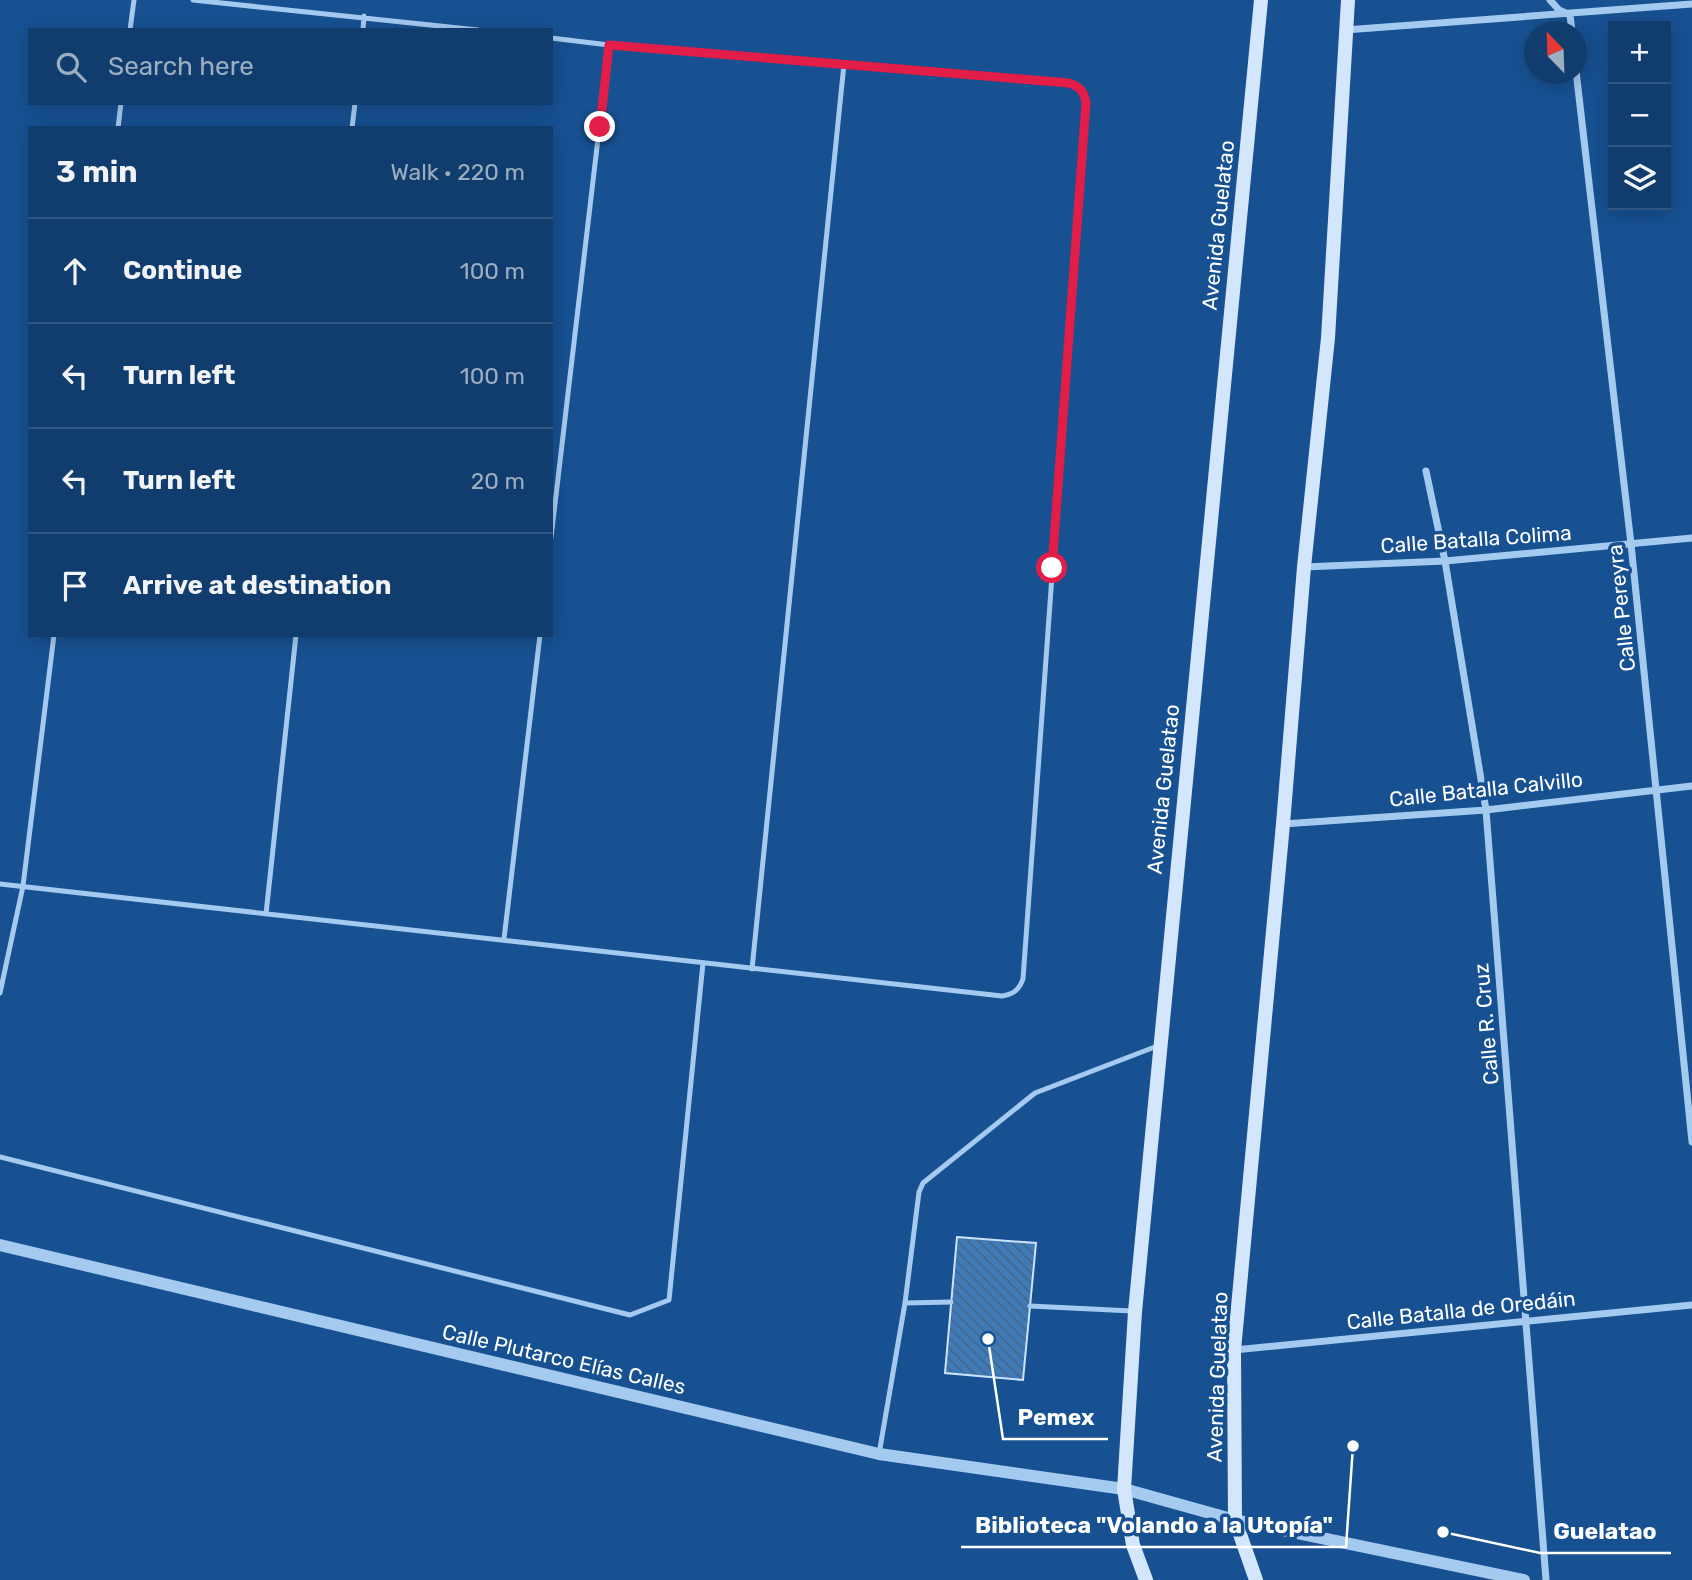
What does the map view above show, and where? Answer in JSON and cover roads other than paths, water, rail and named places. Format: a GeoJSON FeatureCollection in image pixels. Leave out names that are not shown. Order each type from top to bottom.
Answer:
{"type":"FeatureCollection","features":[{"type":"Feature","properties":{"kind":"main road","name":"Avenida Guelatao"},"geometry":{"type":"LineString","coordinates":[[1146,1580],[1133,1545],[1124,1489],[1135,1312],[1261,0]]}},
{"type":"Feature","properties":{"kind":"main road","name":"Avenida Guelatao"},"geometry":{"type":"LineString","coordinates":[[1256,1580],[1235,1520],[1234,1350],[1304,567],[1328,338],[1348,0]]}},
{"type":"Feature","properties":{"kind":"street"},"geometry":{"type":"LineString","coordinates":[[1550,0],[1559,10],[1570,15]]}},
{"type":"Feature","properties":{"kind":"street"},"geometry":{"type":"LineString","coordinates":[[1345,30],[1692,4]]}},
{"type":"Feature","properties":{"kind":"street"},"geometry":{"type":"LineString","coordinates":[[1570,15],[1571,21]]}},
{"type":"Feature","properties":{"kind":"street","name":"Calle Pereyra"},"geometry":{"type":"LineString","coordinates":[[1579,84],[1632,544],[1692,1142]]}},
{"type":"Feature","properties":{"kind":"street","name":"Calle R. Cruz"},"geometry":{"type":"LineString","coordinates":[[1426,471],[1445,561],[1486,810],[1546,1580]]}},
{"type":"Feature","properties":{"kind":"street","name":"Calle Batalla Colima"},"geometry":{"type":"LineString","coordinates":[[1304,567],[1445,561],[1692,538]]}},
{"type":"Feature","properties":{"kind":"street","name":"Calle Batalla Calvillo"},"geometry":{"type":"LineString","coordinates":[[1283,824],[1486,810],[1692,786]]}},
{"type":"Feature","properties":{"kind":"street","name":"Calle Plutarco Elías Calles"},"geometry":{"type":"LineString","coordinates":[[0,1245],[879,1454],[1124,1489],[1235,1520],[1524,1580]]}},
{"type":"Feature","properties":{"kind":"street","name":"Calle Batalla de Oredáin"},"geometry":{"type":"LineString","coordinates":[[1234,1350],[1692,1305]]}},
{"type":"Feature","properties":{"kind":"lane"},"geometry":{"type":"LineString","coordinates":[[130,28],[134,0]]}},
{"type":"Feature","properties":{"kind":"lane"},"geometry":{"type":"LineString","coordinates":[[193,0],[462,28]]}},
{"type":"Feature","properties":{"kind":"lane"},"geometry":{"type":"LineString","coordinates":[[363,28],[364,16]]}},
{"type":"Feature","properties":{"kind":"lane"},"geometry":{"type":"LineString","coordinates":[[0,884],[1002,996],[1012,995],[1020,988],[1023,979],[1085,116],[1084,93],[1078,86],[1069,83],[553,38]]}},
{"type":"Feature","properties":{"kind":"lane"},"geometry":{"type":"LineString","coordinates":[[553,521],[609,45]]}},
{"type":"Feature","properties":{"kind":"lane"},"geometry":{"type":"LineString","coordinates":[[752,969],[844,64]]}},
{"type":"Feature","properties":{"kind":"lane"},"geometry":{"type":"LineString","coordinates":[[118,126],[121,105]]}},
{"type":"Feature","properties":{"kind":"lane"},"geometry":{"type":"LineString","coordinates":[[352,126],[355,105]]}},
{"type":"Feature","properties":{"kind":"lane"},"geometry":{"type":"LineString","coordinates":[[0,993],[23,886],[54,637]]}},
{"type":"Feature","properties":{"kind":"lane"},"geometry":{"type":"LineString","coordinates":[[266,914],[296,637]]}},
{"type":"Feature","properties":{"kind":"lane"},"geometry":{"type":"LineString","coordinates":[[504,939],[540,637]]}},
{"type":"Feature","properties":{"kind":"lane"},"geometry":{"type":"LineString","coordinates":[[0,1157],[630,1315],[669,1300],[703,963]]}},
{"type":"Feature","properties":{"kind":"lane"},"geometry":{"type":"LineString","coordinates":[[879,1454],[905,1303],[919,1192],[923,1183],[1035,1093],[1160,1045]]}},
{"type":"Feature","properties":{"kind":"lane"},"geometry":{"type":"LineString","coordinates":[[905,1303],[951,1302]]}},
{"type":"Feature","properties":{"kind":"lane"},"geometry":{"type":"LineString","coordinates":[[1030,1306],[1135,1312]]}},
{"type":"Feature","properties":{"kind":"place","name":"Pemex"},"geometry":{"type":"Point","coordinates":[988,1339]}},
{"type":"Feature","properties":{"kind":"place","name":"Biblioteca \"Volando a la Utopía\""},"geometry":{"type":"Point","coordinates":[1353,1446]}},
{"type":"Feature","properties":{"kind":"place","name":"Guelatao"},"geometry":{"type":"Point","coordinates":[1443,1532]}}]}
